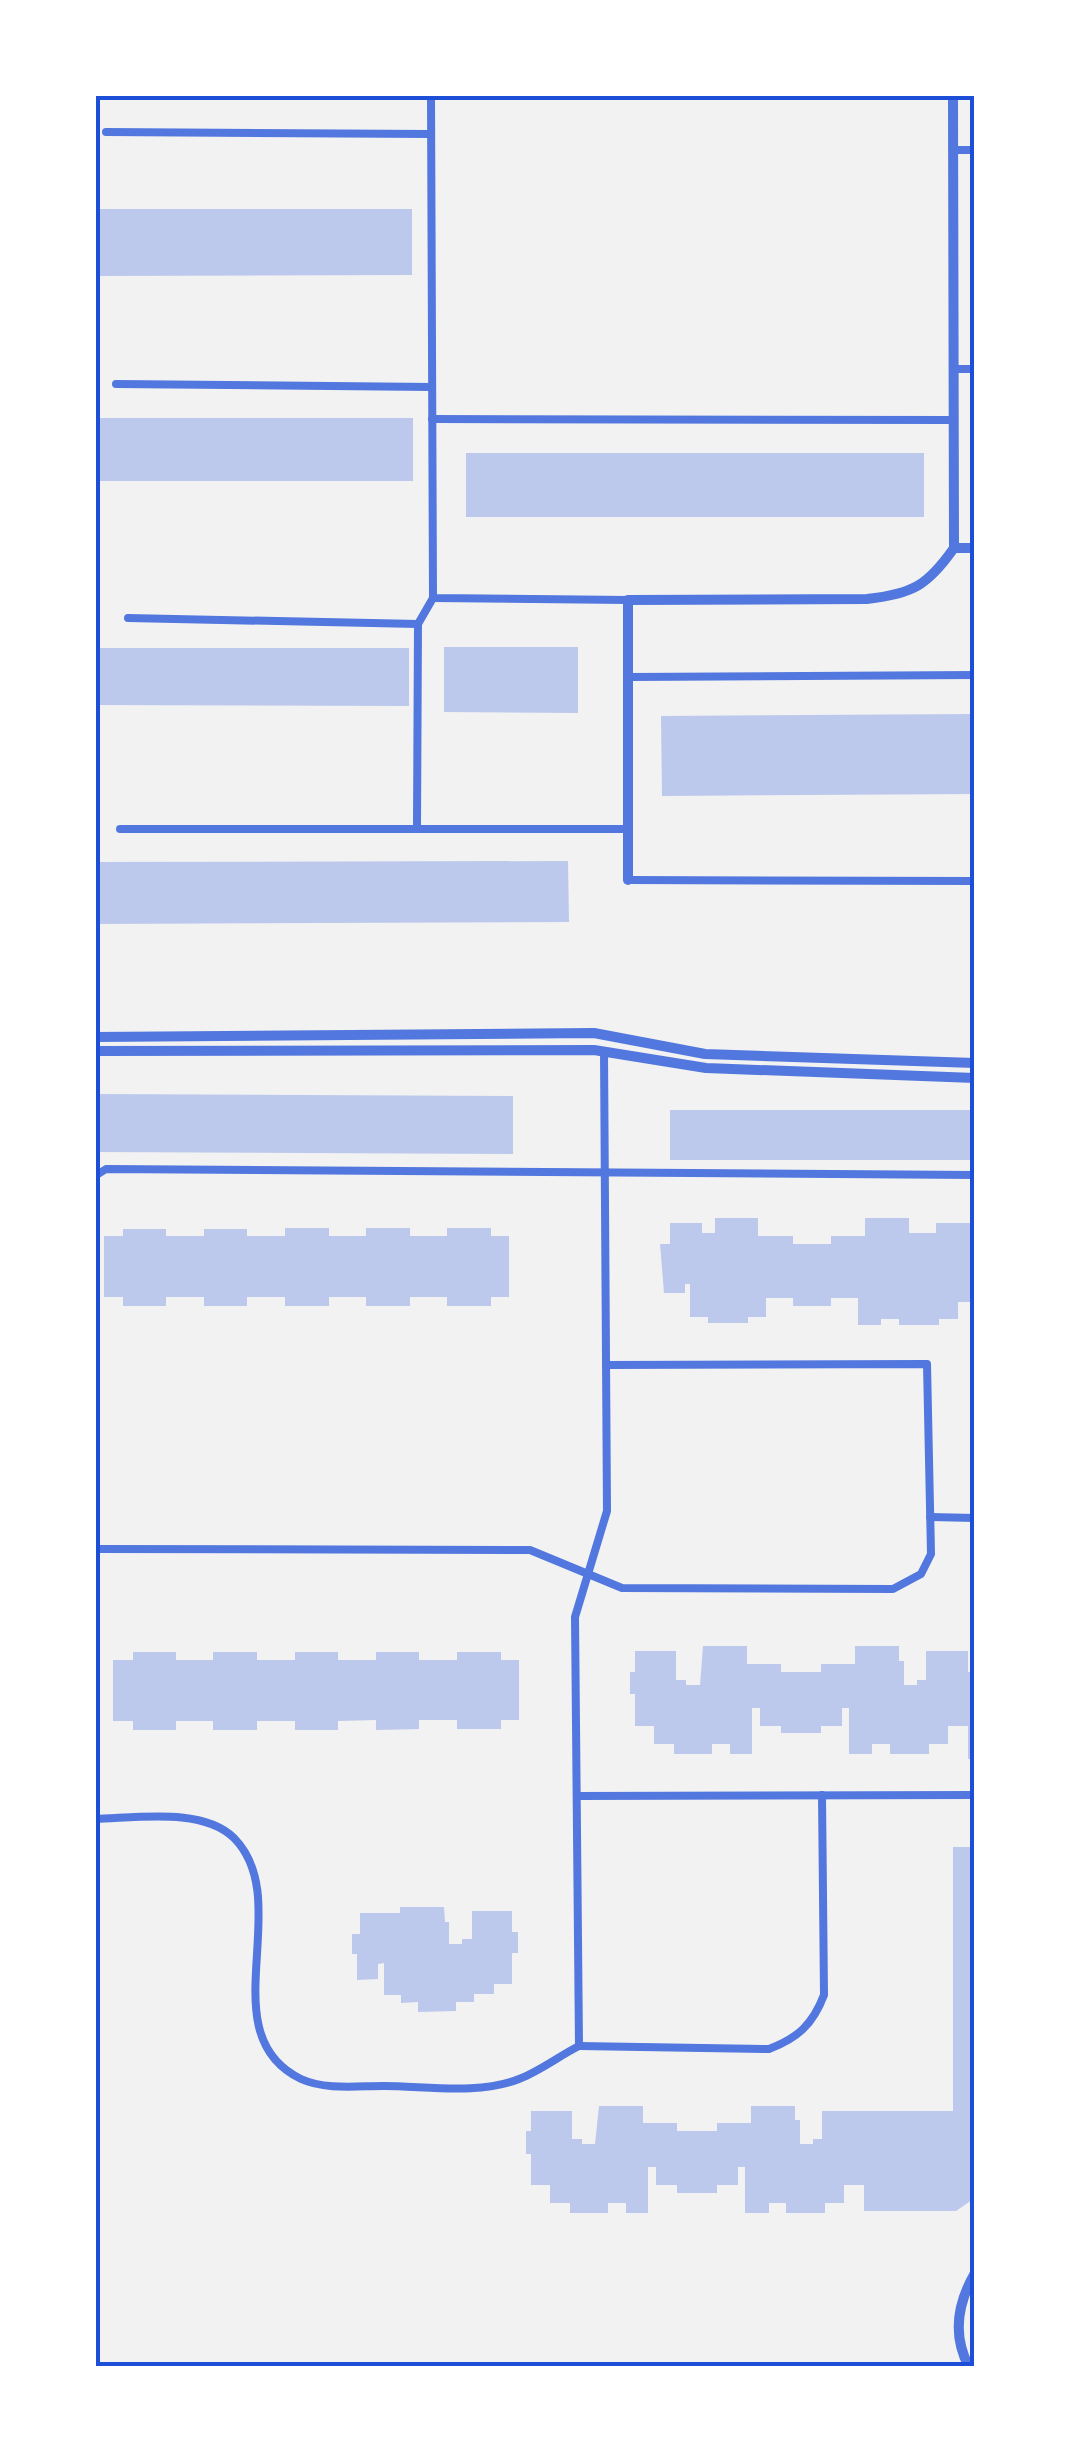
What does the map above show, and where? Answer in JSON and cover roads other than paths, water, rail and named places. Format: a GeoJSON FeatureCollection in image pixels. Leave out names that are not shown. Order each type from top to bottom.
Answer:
{"type":"FeatureCollection","features":[{"type":"Feature","properties":{"kind":"street"},"geometry":{"type":"LineString","coordinates":[[628,880],[628,600],[868,600],[900,596],[934,576],[954,548],[953,95]]}},
{"type":"Feature","properties":{"kind":"street"},"geometry":{"type":"LineString","coordinates":[[954,548],[975,548]]}},
{"type":"Feature","properties":{"kind":"street"},"geometry":{"type":"LineString","coordinates":[[95,1037],[594,1033],[706,1054],[975,1063]]}},
{"type":"Feature","properties":{"kind":"street"},"geometry":{"type":"LineString","coordinates":[[95,1051],[604,1052],[706,1068],[975,1078]]}},
{"type":"Feature","properties":{"kind":"street"},"geometry":{"type":"LineString","coordinates":[[969,2367],[962,2353],[958,2326],[962,2298],[975,2273]]}},
{"type":"Feature","properties":{"kind":"lane"},"geometry":{"type":"LineString","coordinates":[[417,826],[418,624],[433,598],[431,95]]}},
{"type":"Feature","properties":{"kind":"lane"},"geometry":{"type":"LineString","coordinates":[[106,132],[432,134]]}},
{"type":"Feature","properties":{"kind":"lane"},"geometry":{"type":"LineString","coordinates":[[954,150],[975,150]]}},
{"type":"Feature","properties":{"kind":"lane"},"geometry":{"type":"LineString","coordinates":[[954,370],[975,370]]}},
{"type":"Feature","properties":{"kind":"lane"},"geometry":{"type":"LineString","coordinates":[[116,384],[432,387]]}},
{"type":"Feature","properties":{"kind":"lane"},"geometry":{"type":"LineString","coordinates":[[432,420],[954,420]]}},
{"type":"Feature","properties":{"kind":"lane"},"geometry":{"type":"LineString","coordinates":[[433,598],[628,600]]}},
{"type":"Feature","properties":{"kind":"lane"},"geometry":{"type":"LineString","coordinates":[[128,618],[418,624]]}},
{"type":"Feature","properties":{"kind":"lane"},"geometry":{"type":"LineString","coordinates":[[630,677],[975,674]]}},
{"type":"Feature","properties":{"kind":"lane"},"geometry":{"type":"LineString","coordinates":[[120,829],[629,829]]}},
{"type":"Feature","properties":{"kind":"lane"},"geometry":{"type":"LineString","coordinates":[[628,880],[975,881]]}},
{"type":"Feature","properties":{"kind":"lane"},"geometry":{"type":"LineString","coordinates":[[579,2046],[575,1616],[608,1511],[604,1052]]}},
{"type":"Feature","properties":{"kind":"lane"},"geometry":{"type":"LineString","coordinates":[[95,1176],[106,1170],[975,1175]]}},
{"type":"Feature","properties":{"kind":"lane"},"geometry":{"type":"LineString","coordinates":[[95,1549],[530,1550],[622,1588],[893,1589],[921,1574],[931,1554],[927,1364],[606,1366]]}},
{"type":"Feature","properties":{"kind":"lane"},"geometry":{"type":"LineString","coordinates":[[930,1517],[975,1518]]}},
{"type":"Feature","properties":{"kind":"lane"},"geometry":{"type":"LineString","coordinates":[[95,1819],[195,1818],[212,1822],[234,1838],[254,1868],[258,1892],[256,2016],[262,2041],[280,2064],[302,2080],[335,2086],[487,2086],[519,2079],[579,2046],[769,2049],[794,2040],[816,2017],[824,1995],[822,1795]]}},
{"type":"Feature","properties":{"kind":"lane"},"geometry":{"type":"LineString","coordinates":[[577,1796],[975,1795]]}}]}
